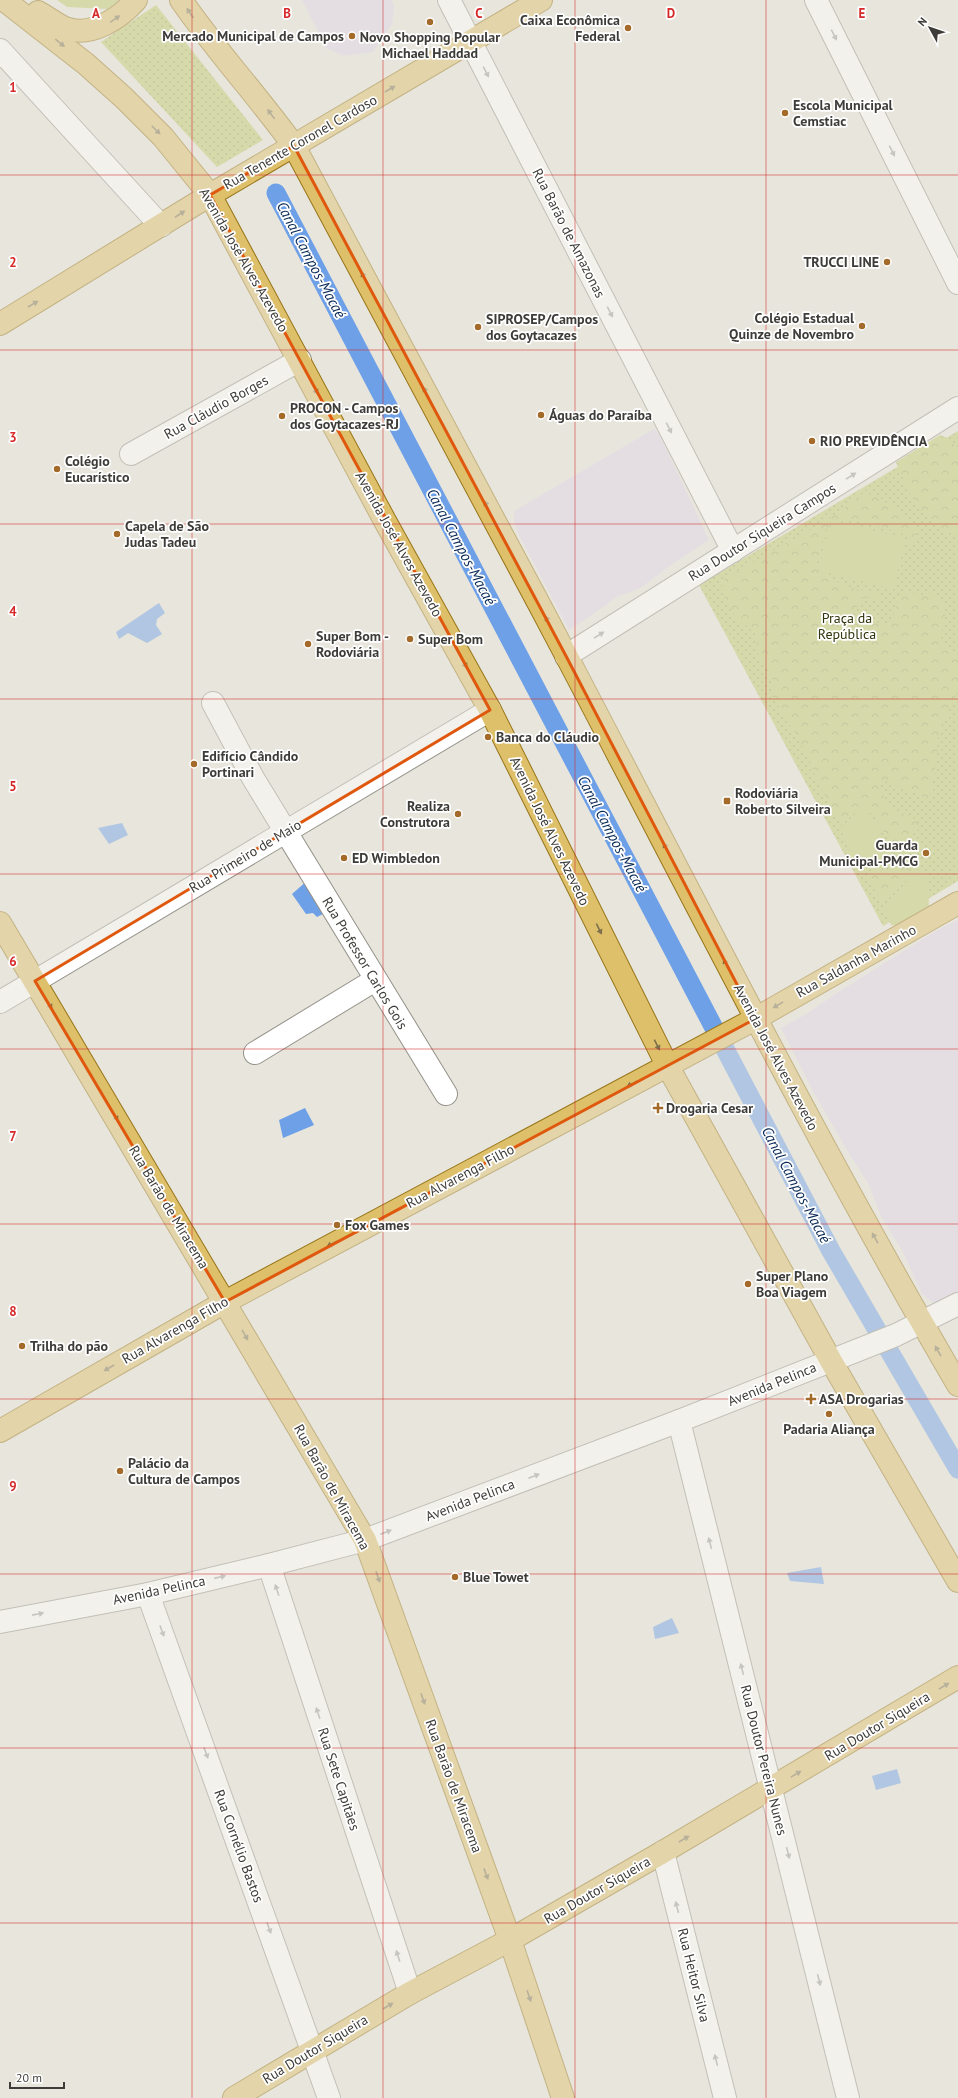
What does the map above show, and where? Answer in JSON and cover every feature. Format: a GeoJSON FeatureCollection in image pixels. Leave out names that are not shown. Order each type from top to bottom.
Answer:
{"type":"FeatureCollection","features":[{"type":"Feature","properties":{"kind":"main road"},"geometry":{"type":"LineString","coordinates":[[4,0],[29,18]]}},
{"type":"Feature","properties":{"kind":"main road"},"geometry":{"type":"LineString","coordinates":[[12,0],[29,18]]}},
{"type":"Feature","properties":{"kind":"main road"},"geometry":{"type":"LineString","coordinates":[[16,0],[66,28],[85,30],[109,23],[125,12],[136,0]]}},
{"type":"Feature","properties":{"kind":"main road","name":"Avenida José Alves Azevedo"},"geometry":{"type":"LineString","coordinates":[[182,0],[196,21],[264,104],[294,146],[566,656],[755,1019],[922,1324],[958,1385]]}},
{"type":"Feature","properties":{"kind":"main road","name":"Rua Tenente Coronel Cardoso"},"geometry":{"type":"LineString","coordinates":[[0,324],[210,195],[541,0]]}},
{"type":"Feature","properties":{"kind":"main road","name":"Avenida José Alves Azevedo"},"geometry":{"type":"LineString","coordinates":[[29,18],[124,98],[163,137],[210,195],[300,360],[385,522],[490,710],[666,1065],[831,1361],[958,1580]]}},
{"type":"Feature","properties":{"kind":"main road","name":"Rua Saldanha Marinho"},"geometry":{"type":"LineString","coordinates":[[755,1019],[958,903]]}},
{"type":"Feature","properties":{"kind":"main road","name":"Rua Barão de Miracema"},"geometry":{"type":"LineString","coordinates":[[0,923],[365,1540],[510,1940],[563,2098]]}},
{"type":"Feature","properties":{"kind":"main road","name":"Rua Alvarenga Filho"},"geometry":{"type":"LineString","coordinates":[[0,1431],[225,1302],[666,1065],[755,1019]]}},
{"type":"Feature","properties":{"kind":"main road","name":"Rua Doutor Siqueira"},"geometry":{"type":"LineString","coordinates":[[234,2098],[410,1993],[510,1940],[663,1852],[958,1678]]}},
{"type":"Feature","properties":{"kind":"street","name":"Rua Barão de Amazonas"},"geometry":{"type":"LineString","coordinates":[[450,0],[470,42],[733,551]]}},
{"type":"Feature","properties":{"kind":"street"},"geometry":{"type":"LineString","coordinates":[[816,0],[958,283]]}},
{"type":"Feature","properties":{"kind":"street"},"geometry":{"type":"LineString","coordinates":[[0,50],[161,226]]}},
{"type":"Feature","properties":{"kind":"street","name":"Rua Cláudio Borges"},"geometry":{"type":"LineString","coordinates":[[131,454],[300,360]]}},
{"type":"Feature","properties":{"kind":"street","name":"Rua Doutor Siqueira Campos"},"geometry":{"type":"LineString","coordinates":[[566,656],[958,408]]}},
{"type":"Feature","properties":{"kind":"street","name":"Rua Professor Carlos Gois"},"geometry":{"type":"LineString","coordinates":[[213,703],[239,753],[286,832],[446,1094]]}},
{"type":"Feature","properties":{"kind":"street","name":"Rua Primeiro de Maio"},"geometry":{"type":"LineString","coordinates":[[0,1002],[490,710]]}},
{"type":"Feature","properties":{"kind":"street"},"geometry":{"type":"LineString","coordinates":[[255,1053],[375,980]]}},
{"type":"Feature","properties":{"kind":"street","name":"Avenida Pelinca"},"geometry":{"type":"LineString","coordinates":[[0,1622],[148,1594],[365,1540],[679,1421],[831,1361],[922,1324],[958,1304]]}},
{"type":"Feature","properties":{"kind":"street","name":"Rua Doutor Pereira Nunes"},"geometry":{"type":"LineString","coordinates":[[679,1421],[772,1788],[848,2098]]}},
{"type":"Feature","properties":{"kind":"street","name":"Rua Sete Capitães"},"geometry":{"type":"LineString","coordinates":[[269,1565],[410,1993]]}},
{"type":"Feature","properties":{"kind":"street","name":"Rua Cornélio Bastos"},"geometry":{"type":"LineString","coordinates":[[148,1594],[329,2098]]}},
{"type":"Feature","properties":{"kind":"street","name":"Rua Heitor Silva"},"geometry":{"type":"LineString","coordinates":[[663,1852],[725,2098]]}},
{"type":"Feature","properties":{"kind":"highlighted area"},"geometry":{"type":"Polygon","coordinates":[[[294,146],[566,656],[755,1019],[225,1302],[35,981],[490,710],[210,195],[294,146]]]}},
{"type":"Feature","properties":{"kind":"shaded area","name":"Mercado Municipal de Campos"},"geometry":{"type":"Polygon","coordinates":[[[302,0],[392,0],[394,7],[392,24],[373,52],[344,56],[327,49],[302,0]]]}},
{"type":"Feature","properties":{"kind":"shaded area"},"geometry":{"type":"Polygon","coordinates":[[[654,429],[660,436],[709,540],[671,565],[643,586],[618,596],[569,630],[518,533],[514,521],[514,511],[654,429]]]}},
{"type":"Feature","properties":{"kind":"shaded area"},"geometry":{"type":"Polygon","coordinates":[[[958,920],[958,1295],[935,1304],[922,1294],[903,1252],[881,1216],[868,1183],[815,1095],[781,1028],[808,1013],[840,991],[936,931],[958,920]]]}},
{"type":"Feature","properties":{"kind":"green space"},"geometry":{"type":"Polygon","coordinates":[[[57,0],[119,0],[108,9],[67,7],[57,0]]]}},
{"type":"Feature","properties":{"kind":"green space"},"geometry":{"type":"Polygon","coordinates":[[[156,5],[263,140],[217,167],[101,42],[156,5]]]}},
{"type":"Feature","properties":{"kind":"green space","name":"Praça da República"},"geometry":{"type":"Polygon","coordinates":[[[958,431],[958,881],[883,926],[699,585],[958,431]]]}},
{"type":"Feature","properties":{"kind":"green space"},"geometry":{"type":"Polygon","coordinates":[[[940,435],[950,439],[958,450],[958,534],[942,531],[921,509],[910,494],[896,462],[940,435]]]}},
{"type":"Feature","properties":{"kind":"green space"},"geometry":{"type":"Polygon","coordinates":[[[867,490],[869,494],[903,513],[913,524],[918,533],[908,550],[909,536],[866,523],[843,521],[834,523],[827,528],[816,560],[819,572],[849,588],[874,591],[881,596],[880,601],[862,597],[853,616],[871,622],[882,624],[889,623],[892,619],[900,597],[907,589],[919,597],[931,593],[939,599],[945,611],[941,635],[942,643],[958,655],[958,691],[938,737],[937,759],[930,796],[927,799],[911,791],[893,785],[892,779],[879,784],[887,805],[915,819],[921,827],[900,846],[909,859],[909,871],[904,882],[886,901],[881,901],[869,880],[870,873],[896,856],[894,849],[868,806],[840,822],[817,782],[809,758],[772,695],[774,682],[758,654],[756,635],[750,628],[737,620],[721,590],[724,579],[837,514],[867,490]]]}},
{"type":"Feature","properties":{"kind":"green space"},"geometry":{"type":"Polygon","coordinates":[[[837,523],[844,523],[906,539],[893,589],[819,571],[826,538],[837,523]]]}},
{"type":"Feature","properties":{"kind":"green space"},"geometry":{"type":"Polygon","coordinates":[[[867,808],[892,855],[869,870],[863,867],[854,858],[840,827],[867,808]]]}},
{"type":"Feature","properties":{"kind":"green space"},"geometry":{"type":"Polygon","coordinates":[[[914,869],[920,870],[927,878],[929,909],[899,926],[891,925],[884,907],[903,887],[914,869]]]}},
{"type":"Feature","properties":{"kind":"water"},"geometry":{"type":"Polygon","coordinates":[[[159,603],[165,613],[157,619],[156,625],[162,634],[147,643],[128,633],[119,639],[116,632],[159,603]]]}},
{"type":"Feature","properties":{"kind":"water"},"geometry":{"type":"Polygon","coordinates":[[[122,823],[128,835],[109,844],[98,828],[122,823]]]}},
{"type":"Feature","properties":{"kind":"water"},"geometry":{"type":"Polygon","coordinates":[[[308,880],[327,912],[317,917],[313,913],[306,914],[292,894],[308,880]]]}},
{"type":"Feature","properties":{"kind":"water"},"geometry":{"type":"Polygon","coordinates":[[[305,1108],[314,1125],[283,1138],[279,1120],[305,1108]]]}},
{"type":"Feature","properties":{"kind":"water"},"geometry":{"type":"Polygon","coordinates":[[[821,1567],[824,1584],[790,1581],[787,1573],[821,1567]]]}},
{"type":"Feature","properties":{"kind":"water"},"geometry":{"type":"Polygon","coordinates":[[[672,1618],[679,1633],[655,1639],[653,1627],[672,1618]]]}},
{"type":"Feature","properties":{"kind":"water"},"geometry":{"type":"Polygon","coordinates":[[[897,1769],[901,1783],[876,1790],[872,1776],[897,1769]]]}},
{"type":"Feature","properties":{"kind":"waterway","name":"Canal Campos-Macaé"},"geometry":{"type":"LineString","coordinates":[[276,193],[831,1251],[958,1469]]}},
{"type":"Feature","properties":{"kind":"place","name":"Novo Shopping Popular Michael Haddad"},"geometry":{"type":"Point","coordinates":[430,22]}},
{"type":"Feature","properties":{"kind":"place","name":"Caixa Econômica Federal"},"geometry":{"type":"Point","coordinates":[628,28]}},
{"type":"Feature","properties":{"kind":"place","name":"Mercado Municipal de Campos"},"geometry":{"type":"Point","coordinates":[352,36]}},
{"type":"Feature","properties":{"kind":"place","name":"Escola Municipal Cemstiac"},"geometry":{"type":"Point","coordinates":[785,113]}},
{"type":"Feature","properties":{"kind":"place","name":"TRUCCI LINE"},"geometry":{"type":"Point","coordinates":[887,262]}},
{"type":"Feature","properties":{"kind":"place","name":"Colégio Estadual Quinze de Novembro"},"geometry":{"type":"Point","coordinates":[862,326]}},
{"type":"Feature","properties":{"kind":"place","name":"SIPROSEP/Campos dos Goytacazes"},"geometry":{"type":"Point","coordinates":[478,327]}},
{"type":"Feature","properties":{"kind":"place","name":"Águas do Paraíba"},"geometry":{"type":"Point","coordinates":[541,415]}},
{"type":"Feature","properties":{"kind":"place","name":"PROCON - Campos dos Goytacazes-RJ"},"geometry":{"type":"Point","coordinates":[282,416]}},
{"type":"Feature","properties":{"kind":"place","name":"RIO PREVIDÊNCIA"},"geometry":{"type":"Point","coordinates":[812,441]}},
{"type":"Feature","properties":{"kind":"place","name":"Colégio Eucarístico"},"geometry":{"type":"Point","coordinates":[57,469]}},
{"type":"Feature","properties":{"kind":"place","name":"Capela de São Judas Tadeu"},"geometry":{"type":"Point","coordinates":[117,534]}},
{"type":"Feature","properties":{"kind":"place","name":"Super Bom"},"geometry":{"type":"Point","coordinates":[410,639]}},
{"type":"Feature","properties":{"kind":"place","name":"Super Bom - Rodoviária"},"geometry":{"type":"Point","coordinates":[308,644]}},
{"type":"Feature","properties":{"kind":"place","name":"Banca do Cláudio"},"geometry":{"type":"Point","coordinates":[488,737]}},
{"type":"Feature","properties":{"kind":"place","name":"Edifício Cândido Portinari"},"geometry":{"type":"Point","coordinates":[194,764]}},
{"type":"Feature","properties":{"kind":"place","name":"Rodoviária Roberto Silveira"},"geometry":{"type":"Point","coordinates":[727,801]}},
{"type":"Feature","properties":{"kind":"place","name":"Realiza Construtora"},"geometry":{"type":"Point","coordinates":[458,814]}},
{"type":"Feature","properties":{"kind":"place","name":"Guarda Municipal-PMCG"},"geometry":{"type":"Point","coordinates":[926,853]}},
{"type":"Feature","properties":{"kind":"place","name":"ED Wimbledon"},"geometry":{"type":"Point","coordinates":[344,858]}},
{"type":"Feature","properties":{"kind":"place","name":"Drogaria Cesar"},"geometry":{"type":"Point","coordinates":[658,1108]}},
{"type":"Feature","properties":{"kind":"place","name":"Fox Games"},"geometry":{"type":"Point","coordinates":[337,1225]}},
{"type":"Feature","properties":{"kind":"place","name":"Super Plano Boa Viagem"},"geometry":{"type":"Point","coordinates":[748,1284]}},
{"type":"Feature","properties":{"kind":"place","name":"Trilha do pão"},"geometry":{"type":"Point","coordinates":[22,1346]}},
{"type":"Feature","properties":{"kind":"place","name":"ASA Drogarias"},"geometry":{"type":"Point","coordinates":[811,1399]}},
{"type":"Feature","properties":{"kind":"place","name":"Padaria Aliança"},"geometry":{"type":"Point","coordinates":[829,1414]}},
{"type":"Feature","properties":{"kind":"place","name":"Palácio da Cultura de Campos"},"geometry":{"type":"Point","coordinates":[120,1471]}},
{"type":"Feature","properties":{"kind":"place","name":"Blue Towet"},"geometry":{"type":"Point","coordinates":[455,1577]}}]}
